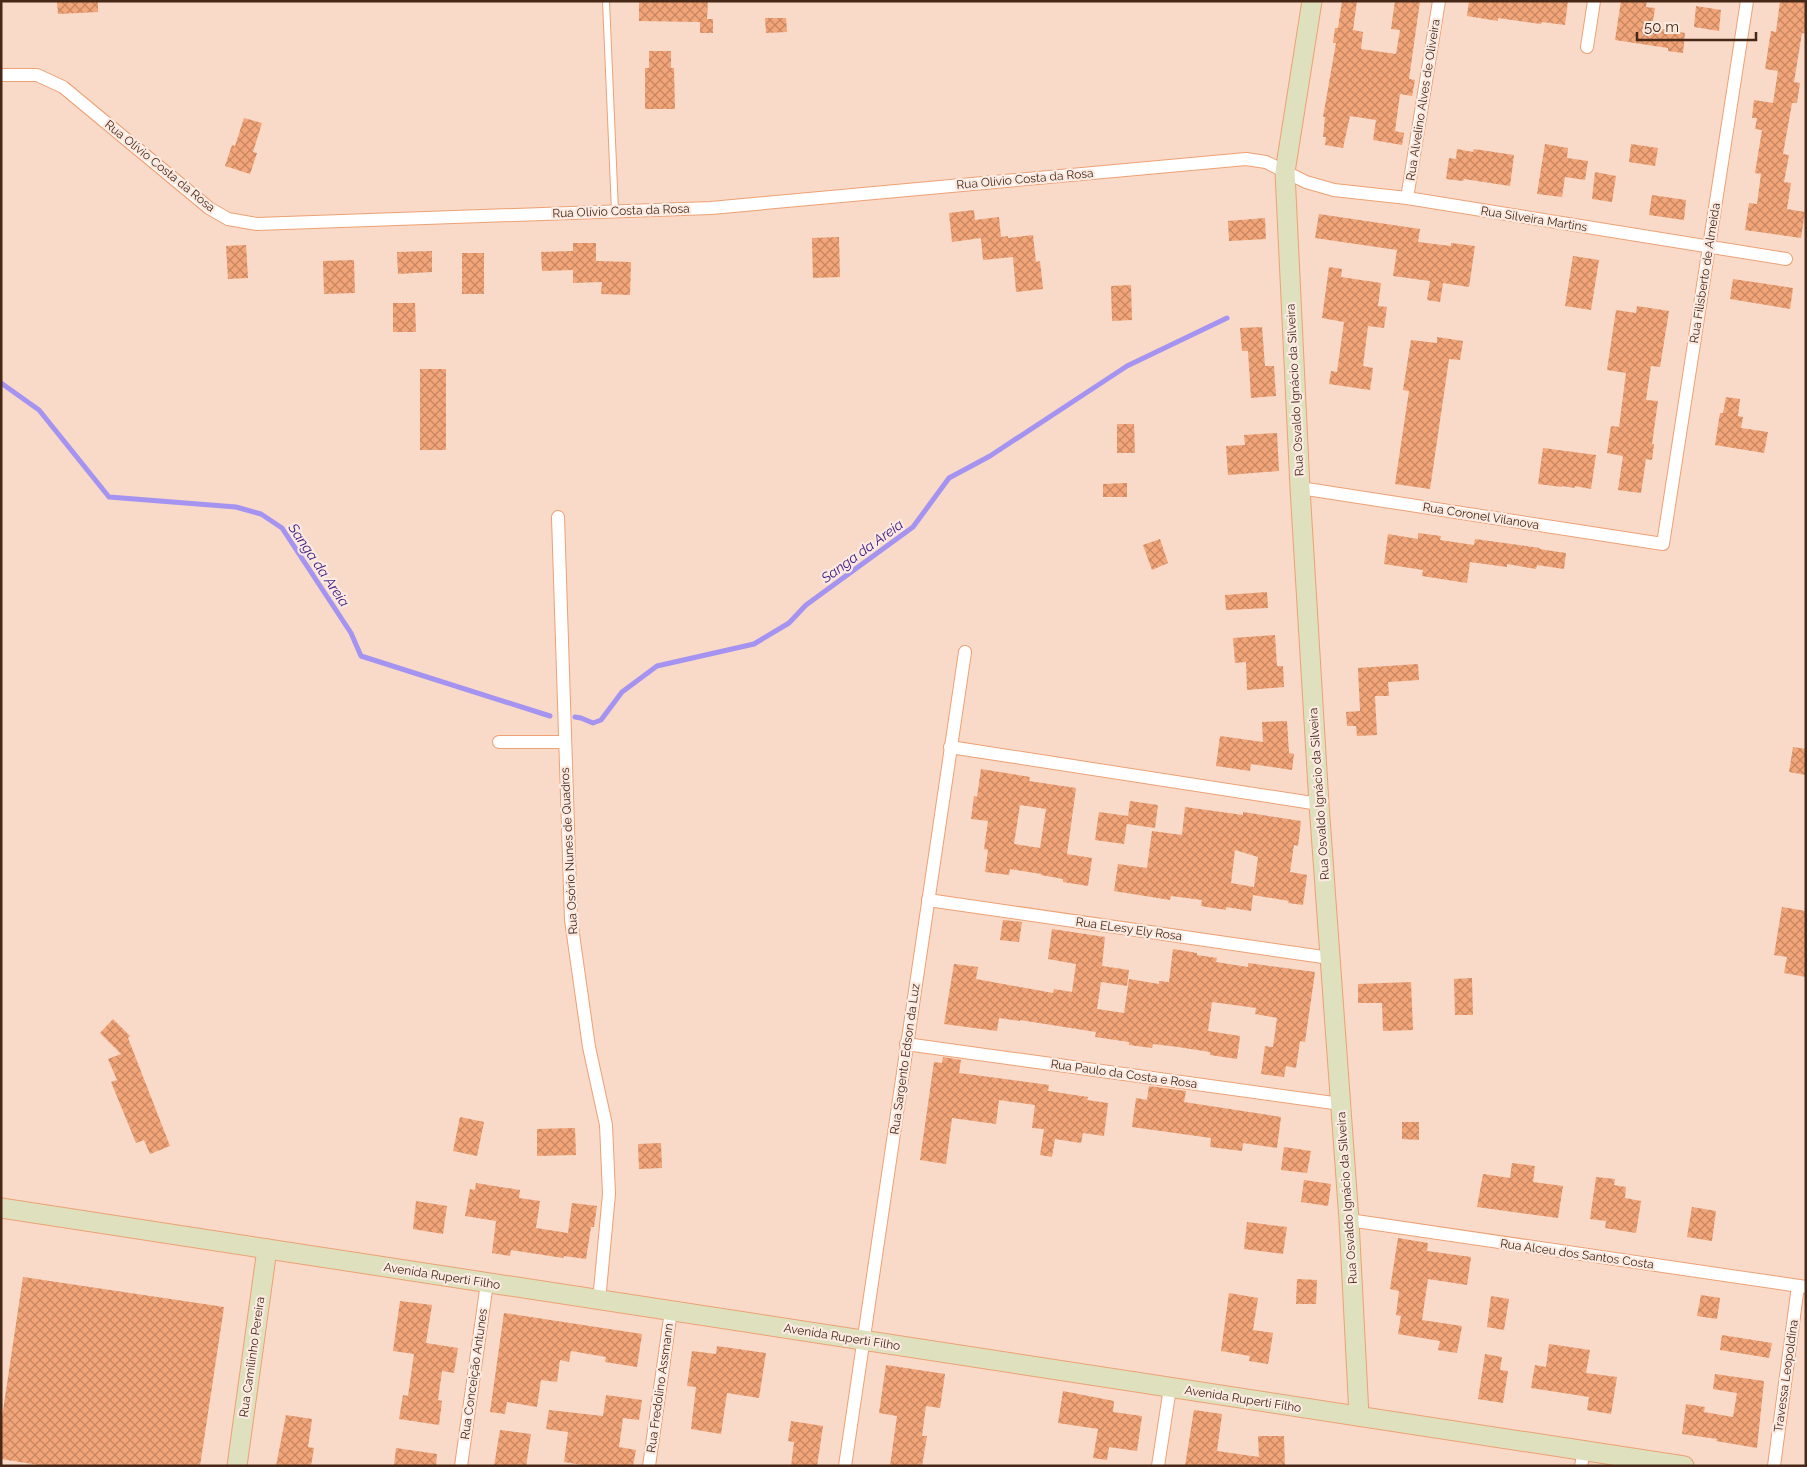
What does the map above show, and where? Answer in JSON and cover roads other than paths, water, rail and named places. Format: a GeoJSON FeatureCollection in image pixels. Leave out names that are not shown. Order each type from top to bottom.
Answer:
{"type":"FeatureCollection","features":[{"type":"Feature","properties":{"kind":"main road","name":"Rua Osvaldo Ignácio da Silveira"},"geometry":{"type":"LineString","coordinates":[[1312,1],[1285,172],[1300,488],[1319,804],[1349,1220],[1359,1416]]}},
{"type":"Feature","properties":{"kind":"main road","name":"Avenida Ruperti Filho"},"geometry":{"type":"LineString","coordinates":[[1,1208],[1359,1416],[1583,1458],[1684,1466]]}},
{"type":"Feature","properties":{"kind":"main road","name":"Rua Camilinho Pereira"},"geometry":{"type":"LineString","coordinates":[[237,1466],[268,1249]]}},
{"type":"Feature","properties":{"kind":"street","name":"Rua Alvelino Alves de Oliveira"},"geometry":{"type":"LineString","coordinates":[[1407,198],[1440,1]]}},
{"type":"Feature","properties":{"kind":"street"},"geometry":{"type":"LineString","coordinates":[[1587,48],[1594,1]]}},
{"type":"Feature","properties":{"kind":"street","name":"Rua Filisberto de Almeida"},"geometry":{"type":"LineString","coordinates":[[1663,544],[1747,1]]}},
{"type":"Feature","properties":{"kind":"street","name":"Rua Olívio Costa da Rosa"},"geometry":{"type":"LineString","coordinates":[[1,75],[37,75],[63,87],[209,208],[228,219],[257,224],[711,208],[1246,159],[1266,162],[1285,172]]}},
{"type":"Feature","properties":{"kind":"street","name":"Rua Silveira Martins"},"geometry":{"type":"LineString","coordinates":[[1285,172],[1306,182],[1334,190],[1407,198],[1786,259]]}},
{"type":"Feature","properties":{"kind":"street","name":"Rua Coronel Vilanova"},"geometry":{"type":"LineString","coordinates":[[1300,488],[1663,544]]}},
{"type":"Feature","properties":{"kind":"street","name":"Rua Osório Nunes de Quadros"},"geometry":{"type":"LineString","coordinates":[[558,517],[571,920],[589,1047],[606,1125],[609,1194],[600,1301]]}},
{"type":"Feature","properties":{"kind":"street","name":"Rua Sargento Edson da Luz"},"geometry":{"type":"LineString","coordinates":[[845,1466],[965,652]]}},
{"type":"Feature","properties":{"kind":"street"},"geometry":{"type":"LineString","coordinates":[[499,742],[564,742]]}},
{"type":"Feature","properties":{"kind":"street"},"geometry":{"type":"LineString","coordinates":[[950,747],[1319,804]]}},
{"type":"Feature","properties":{"kind":"street","name":"Rua ELesy Ely Rosa"},"geometry":{"type":"LineString","coordinates":[[928,900],[1330,958]]}},
{"type":"Feature","properties":{"kind":"street","name":"Rua Paulo da Costa e Rosa"},"geometry":{"type":"LineString","coordinates":[[906,1044],[1341,1104]]}},
{"type":"Feature","properties":{"kind":"street","name":"Rua Alceu dos Santos Costa"},"geometry":{"type":"LineString","coordinates":[[1349,1220],[1802,1286]]}},
{"type":"Feature","properties":{"kind":"street","name":"Rua Conceição Antunes"},"geometry":{"type":"LineString","coordinates":[[460,1466],[487,1283]]}},
{"type":"Feature","properties":{"kind":"street","name":"Travessa Leopoldina"},"geometry":{"type":"LineString","coordinates":[[1774,1466],[1802,1286]]}},
{"type":"Feature","properties":{"kind":"street","name":"Rua Fredolino Assmann"},"geometry":{"type":"LineString","coordinates":[[650,1466],[671,1311]]}},
{"type":"Feature","properties":{"kind":"street"},"geometry":{"type":"LineString","coordinates":[[1158,1466],[1170,1388]]}},
{"type":"Feature","properties":{"kind":"lane"},"geometry":{"type":"LineString","coordinates":[[606,1],[615,212]]}},
{"type":"Feature","properties":{"kind":"waterway","name":"Sanga da Areia"},"geometry":{"type":"LineString","coordinates":[[575,717],[593,723],[601,720],[622,692],[657,666],[754,644],[789,623],[806,605],[913,527],[949,478],[990,456],[1127,366],[1227,318]]}},
{"type":"Feature","properties":{"kind":"waterway","name":"Sanga da Areia"},"geometry":{"type":"LineString","coordinates":[[1,383],[39,410],[109,497],[236,507],[261,514],[282,528],[351,633],[361,656],[550,716]]}}]}
